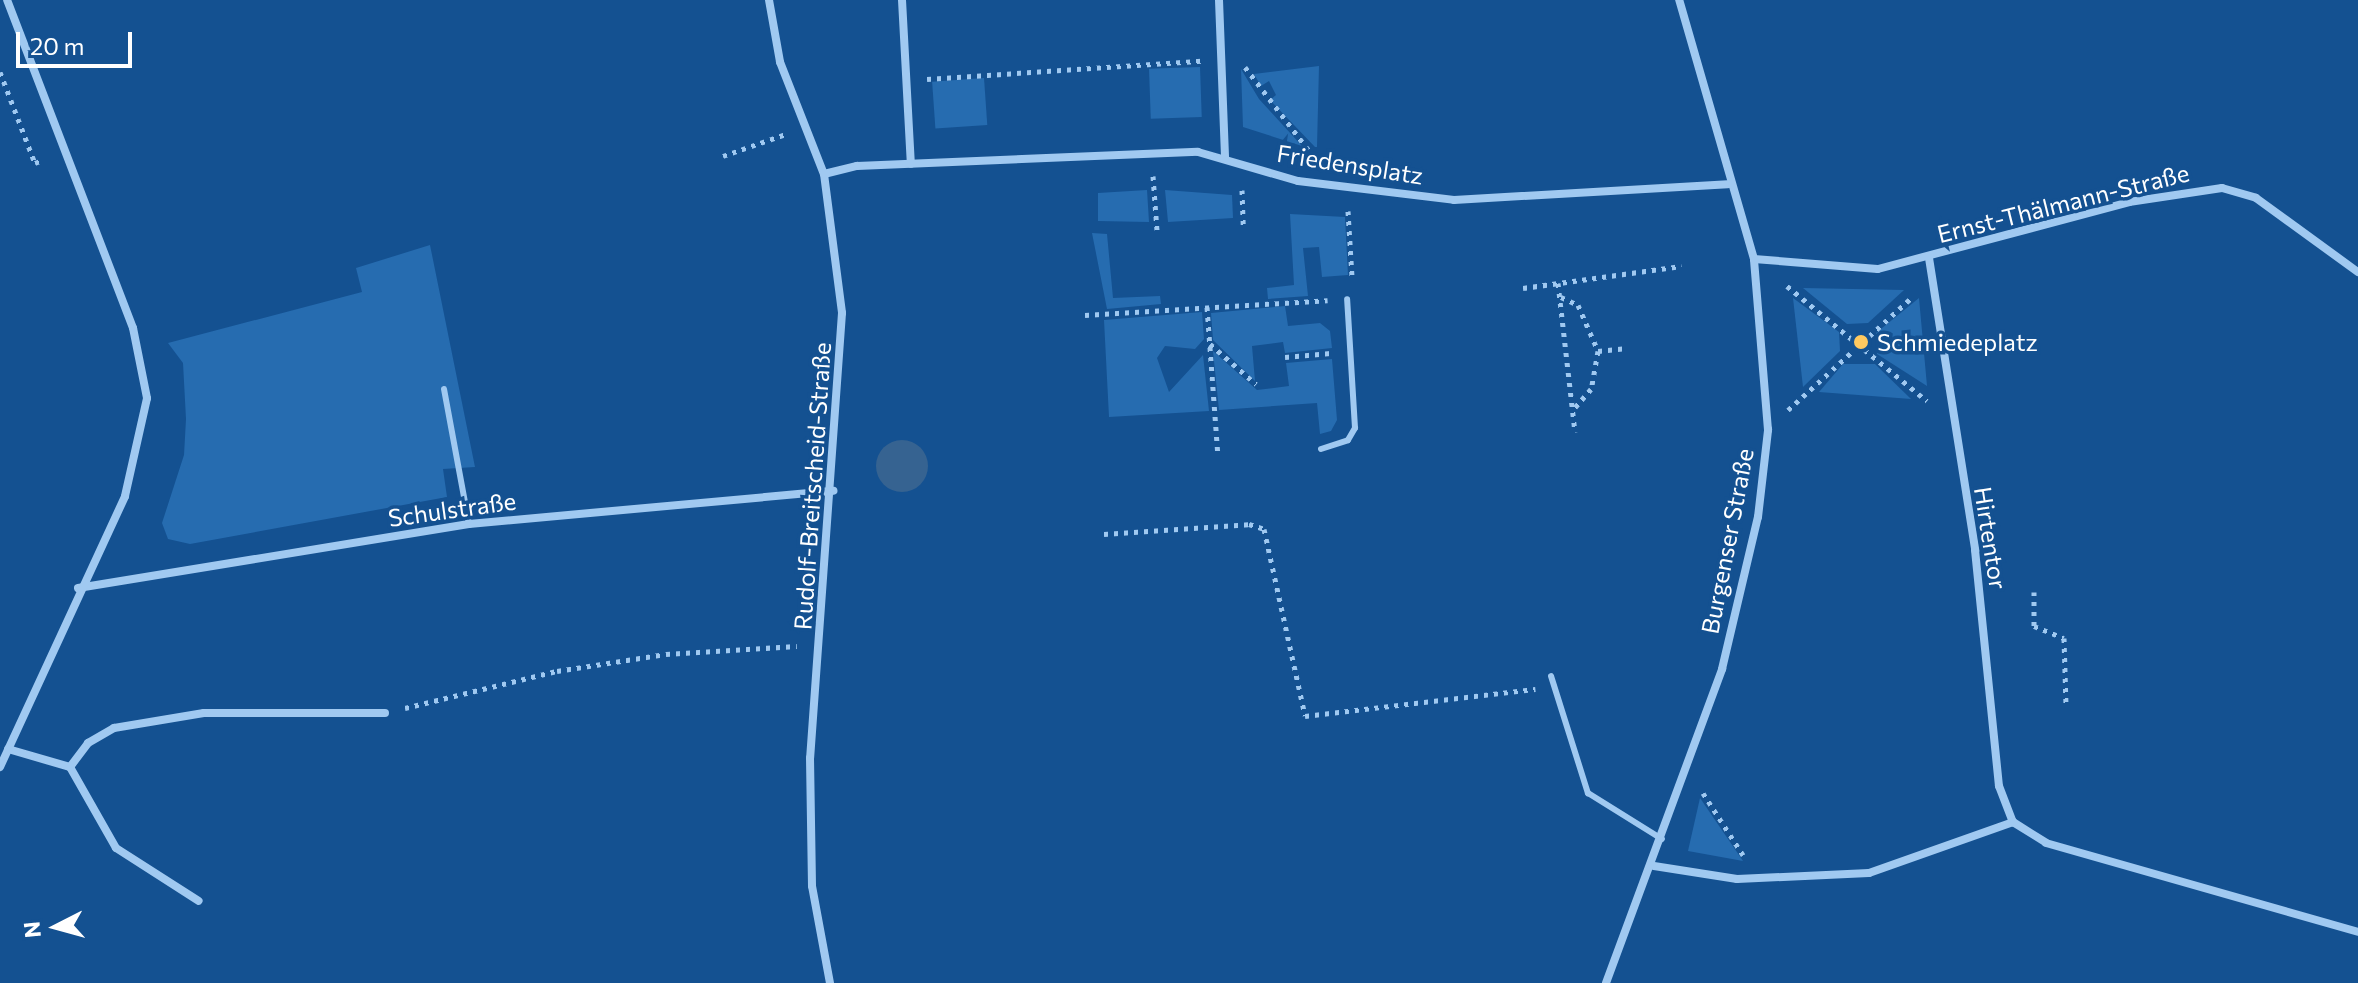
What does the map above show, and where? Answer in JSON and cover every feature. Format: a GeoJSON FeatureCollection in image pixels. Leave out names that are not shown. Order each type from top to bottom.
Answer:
{"type":"FeatureCollection","features":[{"type":"Feature","properties":{"kind":"street"},"geometry":{"type":"LineString","coordinates":[[0,767],[78,588],[125,496],[147,398],[133,328],[7,0]]}},
{"type":"Feature","properties":{"kind":"street","name":"Rudolf-Breitscheid-Straße"},"geometry":{"type":"LineString","coordinates":[[769,0],[780,62],[824,174],[842,313],[834,491],[809,823],[830,983]]}},
{"type":"Feature","properties":{"kind":"street"},"geometry":{"type":"LineString","coordinates":[[902,0],[911,164]]}},
{"type":"Feature","properties":{"kind":"street"},"geometry":{"type":"LineString","coordinates":[[1219,0],[1225,159]]}},
{"type":"Feature","properties":{"kind":"street","name":"Burgenser Straße"},"geometry":{"type":"LineString","coordinates":[[1606,983],[1654,866],[1745,580],[1768,430],[1754,259],[1728,184],[1679,0]]}},
{"type":"Feature","properties":{"kind":"street","name":"Friedensplatz"},"geometry":{"type":"LineString","coordinates":[[824,174],[911,164],[1151,154],[1225,159],[1333,184],[1493,202],[1728,184]]}},
{"type":"Feature","properties":{"kind":"street","name":"Ernst-Thälmann-Straße"},"geometry":{"type":"LineString","coordinates":[[1754,259],[1878,269],[1929,258],[2129,202],[2222,188],[2256,198],[2358,272]]}},
{"type":"Feature","properties":{"kind":"street","name":"Hirtentor"},"geometry":{"type":"LineString","coordinates":[[1929,258],[1950,420],[1975,550],[1999,786],[2013,822]]}},
{"type":"Feature","properties":{"kind":"street","name":"Schulstraße"},"geometry":{"type":"LineString","coordinates":[[78,588],[469,524],[834,491]]}},
{"type":"Feature","properties":{"kind":"street"},"geometry":{"type":"LineString","coordinates":[[70,767],[88,743],[114,728],[204,713],[385,713]]}},
{"type":"Feature","properties":{"kind":"street"},"geometry":{"type":"LineString","coordinates":[[8,749],[70,767],[116,848],[199,901]]}},
{"type":"Feature","properties":{"kind":"street"},"geometry":{"type":"LineString","coordinates":[[1654,866],[1759,879],[1869,873],[2013,822],[2046,843],[2358,932]]}},
{"type":"Feature","properties":{"kind":"lane"},"geometry":{"type":"LineString","coordinates":[[1321,449],[1348,440],[1355,428],[1347,299]]}},
{"type":"Feature","properties":{"kind":"lane"},"geometry":{"type":"LineString","coordinates":[[444,389],[469,524]]}},
{"type":"Feature","properties":{"kind":"lane"},"geometry":{"type":"LineString","coordinates":[[1551,676],[1588,793],[1662,839]]}},
{"type":"Feature","properties":{"kind":"path"},"geometry":{"type":"LineString","coordinates":[[906,80],[1221,56],[1246,67],[1333,184]]}},
{"type":"Feature","properties":{"kind":"path"},"geometry":{"type":"LineString","coordinates":[[0,72],[35,163],[66,152]]}},
{"type":"Feature","properties":{"kind":"path"},"geometry":{"type":"LineString","coordinates":[[723,156],[805,126]]}},
{"type":"Feature","properties":{"kind":"path"},"geometry":{"type":"LineString","coordinates":[[1151,154],[1157,230]]}},
{"type":"Feature","properties":{"kind":"path"},"geometry":{"type":"LineString","coordinates":[[1241,165],[1243,225]]}},
{"type":"Feature","properties":{"kind":"path"},"geometry":{"type":"LineString","coordinates":[[1085,315],[1353,298],[1346,185]]}},
{"type":"Feature","properties":{"kind":"path"},"geometry":{"type":"LineString","coordinates":[[1754,259],[1950,420]]}},
{"type":"Feature","properties":{"kind":"path"},"geometry":{"type":"LineString","coordinates":[[1523,288],[1681,266]]}},
{"type":"Feature","properties":{"kind":"path"},"geometry":{"type":"LineString","coordinates":[[1768,430],[1856,342],[1931,282]]}},
{"type":"Feature","properties":{"kind":"path"},"geometry":{"type":"LineString","coordinates":[[1558,283],[1575,432]]}},
{"type":"Feature","properties":{"kind":"path"},"geometry":{"type":"LineString","coordinates":[[1561,297],[1578,305],[1598,351],[1591,389],[1573,410]]}},
{"type":"Feature","properties":{"kind":"path"},"geometry":{"type":"LineString","coordinates":[[1207,307],[1218,456]]}},
{"type":"Feature","properties":{"kind":"path"},"geometry":{"type":"LineString","coordinates":[[1209,343],[1256,384]]}},
{"type":"Feature","properties":{"kind":"path"},"geometry":{"type":"LineString","coordinates":[[1598,351],[1625,348]]}},
{"type":"Feature","properties":{"kind":"path"},"geometry":{"type":"LineString","coordinates":[[1285,357],[1352,351]]}},
{"type":"Feature","properties":{"kind":"path"},"geometry":{"type":"LineString","coordinates":[[1104,534],[1249,524],[1264,529],[1305,716],[1554,686]]}},
{"type":"Feature","properties":{"kind":"path"},"geometry":{"type":"LineString","coordinates":[[2034,592],[2034,626],[2064,638],[2066,705]]}},
{"type":"Feature","properties":{"kind":"path"},"geometry":{"type":"LineString","coordinates":[[385,713],[603,663],[821,645]]}},
{"type":"Feature","properties":{"kind":"path"},"geometry":{"type":"LineString","coordinates":[[1686,767],[1759,879]]}},
{"type":"Feature","properties":{"kind":"shaded area"},"geometry":{"type":"Polygon","coordinates":[[[1319,66],[1315,147],[1270,100],[1276,95],[1269,81],[1261,86],[1254,74],[1319,66]]]}},
{"type":"Feature","properties":{"kind":"shaded area"},"geometry":{"type":"Polygon","coordinates":[[[1200,67],[1202,117],[1151,119],[1149,69],[1200,67]]]}},
{"type":"Feature","properties":{"kind":"shaded area"},"geometry":{"type":"Polygon","coordinates":[[[1241,69],[1259,99],[1302,146],[1243,127],[1241,69]]]}},
{"type":"Feature","properties":{"kind":"shaded area"},"geometry":{"type":"Polygon","coordinates":[[[984,78],[987,125],[935,129],[932,82],[984,78]]]}},
{"type":"Feature","properties":{"kind":"shaded area"},"geometry":{"type":"Polygon","coordinates":[[[1147,190],[1149,222],[1098,221],[1098,193],[1147,190]]]}},
{"type":"Feature","properties":{"kind":"shaded area"},"geometry":{"type":"Polygon","coordinates":[[[1165,190],[1232,195],[1233,218],[1168,222],[1165,190]]]}},
{"type":"Feature","properties":{"kind":"shaded area"},"geometry":{"type":"Polygon","coordinates":[[[1290,214],[1345,217],[1348,275],[1322,277],[1319,247],[1303,248],[1308,296],[1268,299],[1267,288],[1294,285],[1290,214]]]}},
{"type":"Feature","properties":{"kind":"shaded area"},"geometry":{"type":"Polygon","coordinates":[[[1092,233],[1107,234],[1113,298],[1160,296],[1161,304],[1107,309],[1092,233]]]}},
{"type":"Feature","properties":{"kind":"shaded area"},"geometry":{"type":"Polygon","coordinates":[[[430,245],[475,467],[443,469],[447,497],[190,544],[168,539],[162,523],[184,455],[186,419],[183,363],[168,343],[362,292],[356,268],[430,245]]]}},
{"type":"Feature","properties":{"kind":"shaded area"},"geometry":{"type":"Polygon","coordinates":[[[1803,288],[1904,290],[1868,323],[1847,324],[1803,288]]]}},
{"type":"Feature","properties":{"kind":"shaded area"},"geometry":{"type":"Polygon","coordinates":[[[1793,298],[1839,332],[1840,351],[1803,387],[1793,298]]]}},
{"type":"Feature","properties":{"kind":"shaded area"},"geometry":{"type":"Polygon","coordinates":[[[1919,298],[1927,386],[1877,354],[1876,333],[1919,298]]]}},
{"type":"Feature","properties":{"kind":"shaded area"},"geometry":{"type":"Polygon","coordinates":[[[1285,306],[1288,326],[1320,323],[1330,331],[1332,348],[1285,353],[1283,342],[1252,346],[1255,381],[1213,340],[1211,313],[1285,306]]]}},
{"type":"Feature","properties":{"kind":"shaded area"},"geometry":{"type":"Polygon","coordinates":[[[1202,312],[1204,339],[1195,349],[1165,346],[1157,358],[1169,392],[1203,355],[1209,411],[1109,417],[1104,320],[1202,312]]]}},
{"type":"Feature","properties":{"kind":"shaded area"},"geometry":{"type":"Polygon","coordinates":[[[1213,351],[1257,390],[1289,386],[1286,363],[1332,359],[1337,420],[1331,431],[1320,434],[1317,403],[1219,410],[1213,351]]]}},
{"type":"Feature","properties":{"kind":"shaded area"},"geometry":{"type":"Polygon","coordinates":[[[1843,364],[1875,364],[1911,399],[1819,392],[1843,364]]]}},
{"type":"Feature","properties":{"kind":"shaded area"},"geometry":{"type":"Polygon","coordinates":[[[902,440],[920,448],[928,466],[920,484],[902,492],[884,484],[876,466],[884,448],[902,440]]]}},
{"type":"Feature","properties":{"kind":"shaded area"},"geometry":{"type":"Polygon","coordinates":[[[1700,798],[1743,861],[1688,851],[1700,798]]]}},
{"type":"Feature","properties":{"kind":"place","name":"Schmiedeplatz"},"geometry":{"type":"Point","coordinates":[1861,342]}}]}
